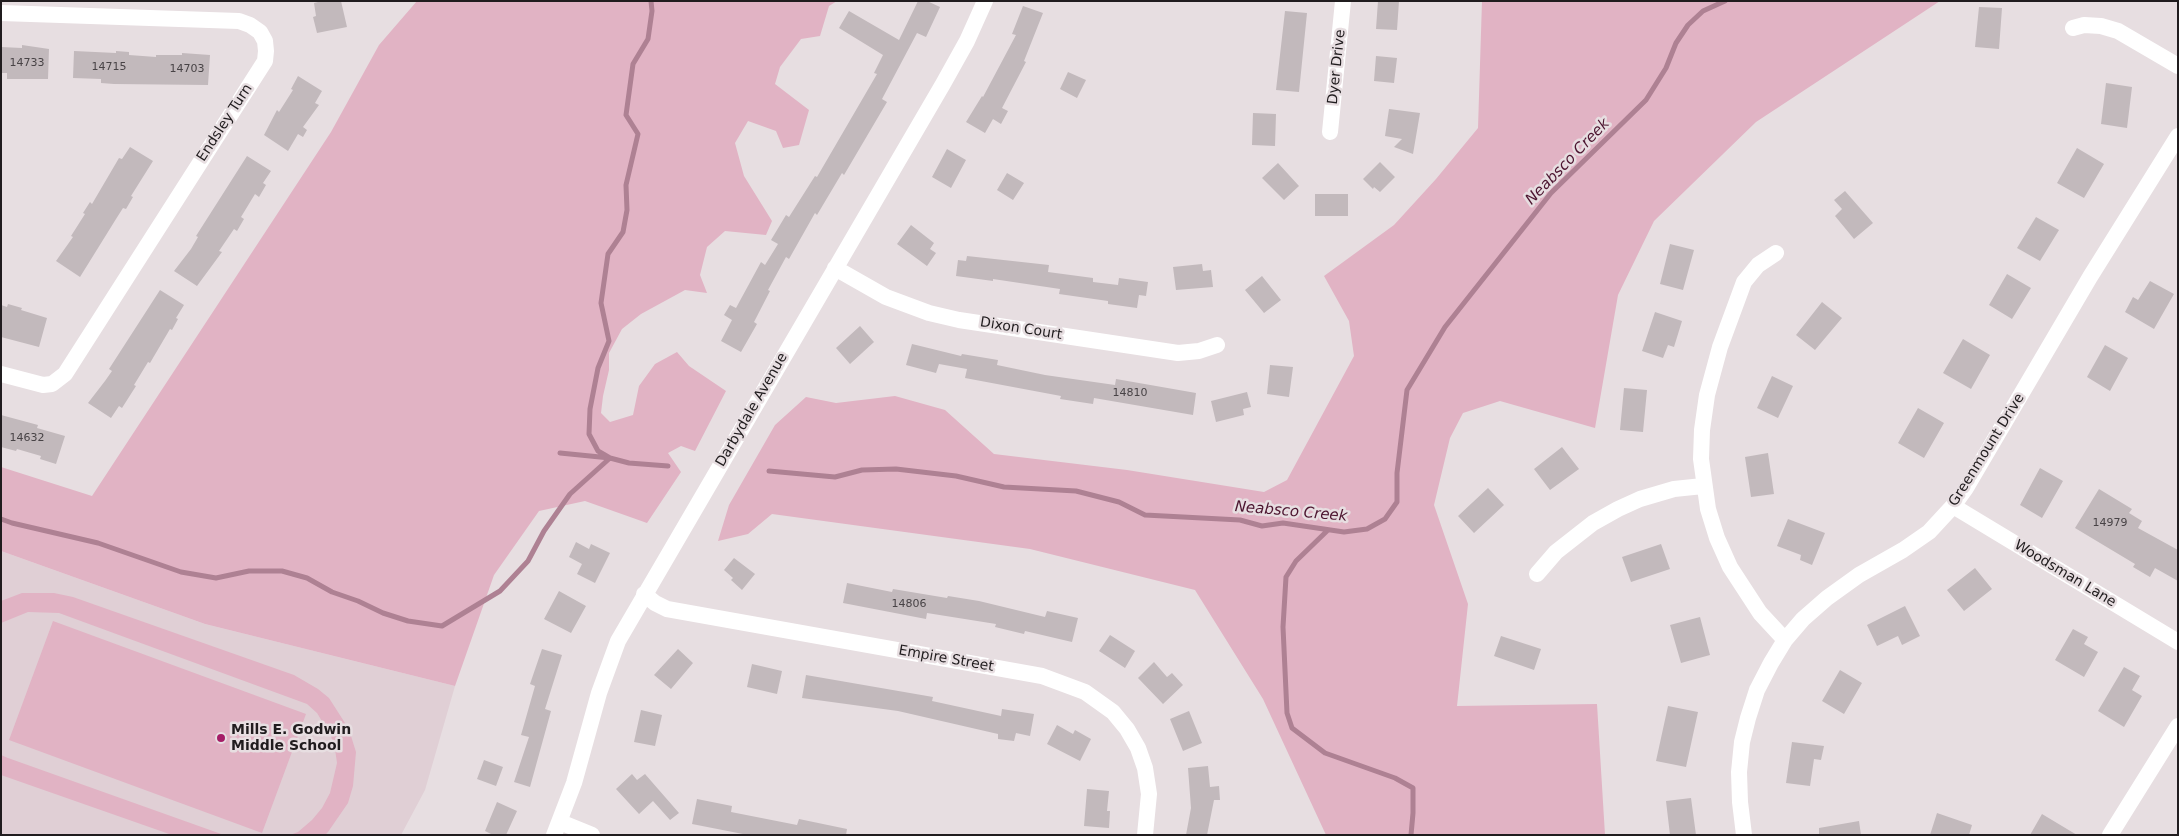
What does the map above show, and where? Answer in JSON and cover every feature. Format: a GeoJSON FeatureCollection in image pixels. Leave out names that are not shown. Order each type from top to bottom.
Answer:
{"type":"FeatureCollection","features":[{"type":"Feature","properties":{"kind":"street","name":"Darbydale Avenue"},"geometry":{"type":"LineString","coordinates":[[557,828],[574,784],[607,667],[618,641],[943,84],[967,41],[985,1]]}},
{"type":"Feature","properties":{"kind":"street","name":"Dyer Drive"},"geometry":{"type":"LineString","coordinates":[[1330,132],[1343,1]]}},
{"type":"Feature","properties":{"kind":"street","name":"Endsley Turn"},"geometry":{"type":"LineString","coordinates":[[1,13],[239,21],[250,25],[260,32],[265,41],[266,51],[265,61],[65,374],[52,384],[42,386],[1,374]]}},
{"type":"Feature","properties":{"kind":"street"},"geometry":{"type":"LineString","coordinates":[[2073,28],[2101,26],[2118,31],[2178,66]]}},
{"type":"Feature","properties":{"kind":"street","name":"Greenmount Drive"},"geometry":{"type":"LineString","coordinates":[[1744,835],[1739,772],[1746,726],[1758,690],[1785,640],[1802,619],[1827,598],[1859,575],[1903,550],[1929,532],[1953,506],[2090,277],[2178,136]]}},
{"type":"Feature","properties":{"kind":"street"},"geometry":{"type":"LineString","coordinates":[[1776,252],[1758,264],[1744,282],[1720,347],[1707,395],[1702,430],[1701,459],[1703,486],[1717,538],[1730,567],[1760,613],[1785,640]]}},
{"type":"Feature","properties":{"kind":"street","name":"Dixon Court"},"geometry":{"type":"LineString","coordinates":[[835,268],[886,297],[929,313],[959,320],[1178,353],[1199,351],[1217,345]]}},
{"type":"Feature","properties":{"kind":"street"},"geometry":{"type":"LineString","coordinates":[[1537,574],[1556,552],[1592,523],[1618,509],[1640,499],[1674,490],[1703,486]]}},
{"type":"Feature","properties":{"kind":"street","name":"Woodsman Lane"},"geometry":{"type":"LineString","coordinates":[[1953,506],[2178,642]]}},
{"type":"Feature","properties":{"kind":"street","name":"Empire Street"},"geometry":{"type":"LineString","coordinates":[[644,594],[667,610],[1042,676],[1085,692],[1113,712],[1127,729],[1138,748],[1145,768],[1149,794],[1145,835]]}},
{"type":"Feature","properties":{"kind":"street"},"geometry":{"type":"LineString","coordinates":[[2110,835],[2178,726]]}},
{"type":"Feature","properties":{"kind":"street"},"geometry":{"type":"LineString","coordinates":[[557,828],[592,835]]}},
{"type":"Feature","properties":{"kind":"shaded area"},"geometry":{"type":"Polygon","coordinates":[[[417,1],[837,1],[829,6],[820,36],[801,39],[780,67],[775,84],[809,110],[799,145],[783,148],[776,131],[748,121],[735,143],[744,176],[772,221],[766,235],[725,231],[707,247],[700,275],[707,293],[685,290],[641,314],[622,329],[609,353],[609,370],[601,413],[610,422],[633,415],[639,386],[655,364],[677,352],[689,366],[726,391],[695,451],[681,446],[668,453],[681,472],[647,523],[585,501],[539,511],[494,575],[455,686],[205,624],[1,551],[1,467],[92,496],[331,132],[379,45],[417,1]]]}},
{"type":"Feature","properties":{"kind":"shaded area"},"geometry":{"type":"Polygon","coordinates":[[[1482,1],[1940,1],[1756,122],[1654,221],[1618,295],[1595,428],[1500,401],[1463,413],[1450,438],[1434,505],[1468,604],[1457,706],[1597,704],[1605,835],[1326,835],[1263,699],[1195,590],[1030,549],[772,514],[748,534],[718,541],[729,505],[775,425],[806,397],[836,403],[895,396],[945,410],[994,454],[1127,470],[1264,492],[1287,480],[1354,356],[1349,321],[1324,276],[1394,225],[1436,179],[1478,128],[1482,1]]]}},
{"type":"Feature","properties":{"kind":"shaded area","name":"Mills E. Godwin Middle School"},"geometry":{"type":"Polygon","coordinates":[[[1,551],[205,624],[455,686],[425,790],[401,835],[1,835],[1,551]]]}},
{"type":"Feature","properties":{"kind":"shaded area"},"geometry":{"type":"Polygon","coordinates":[[[22,593],[54,593],[73,597],[294,675],[318,689],[329,698],[345,723],[356,752],[353,786],[348,803],[328,832],[325,835],[290,835],[298,832],[322,808],[330,793],[337,763],[331,736],[317,713],[307,704],[59,613],[28,612],[1,623],[1,601],[22,593]]]}},
{"type":"Feature","properties":{"kind":"shaded area"},"geometry":{"type":"Polygon","coordinates":[[[53,621],[306,714],[262,833],[9,740],[53,621]]]}},
{"type":"Feature","properties":{"kind":"shaded area"},"geometry":{"type":"Polygon","coordinates":[[[1,755],[224,835],[172,835],[1,775],[1,755]]]}},
{"type":"Feature","properties":{"kind":"building"},"geometry":{"type":"Polygon","coordinates":[[[341,1],[347,27],[317,33],[313,17],[316,16],[314,3],[341,1]]]}},
{"type":"Feature","properties":{"kind":"building"},"geometry":{"type":"Polygon","coordinates":[[[918,1],[927,1],[940,7],[926,37],[917,33],[882,99],[887,102],[844,175],[842,173],[817,215],[815,213],[789,259],[786,257],[768,290],[770,291],[754,322],[757,324],[741,352],[721,341],[732,320],[724,315],[730,305],[736,308],[761,262],[765,265],[778,244],[771,240],[786,215],[789,217],[815,176],[817,177],[877,74],[874,73],[883,55],[839,28],[849,11],[899,40],[918,1]]]}},
{"type":"Feature","properties":{"kind":"building"},"geometry":{"type":"Polygon","coordinates":[[[1378,1],[1399,1],[1397,30],[1376,29],[1378,1]]]}},
{"type":"Feature","properties":{"kind":"building"},"geometry":{"type":"Polygon","coordinates":[[[1023,6],[1043,13],[1024,61],[1026,62],[1002,108],[1008,111],[1001,124],[993,119],[985,133],[966,122],[983,97],[1016,35],[1012,34],[1023,6]]]}},
{"type":"Feature","properties":{"kind":"building"},"geometry":{"type":"Polygon","coordinates":[[[1979,7],[2002,8],[1999,49],[1975,47],[1979,7]]]}},
{"type":"Feature","properties":{"kind":"building"},"geometry":{"type":"Polygon","coordinates":[[[1285,11],[1307,13],[1299,92],[1276,90],[1285,11]]]}},
{"type":"Feature","properties":{"kind":"building"},"geometry":{"type":"Polygon","coordinates":[[[22,45],[49,49],[48,79],[7,79],[7,73],[1,73],[1,47],[22,48],[22,45]]]}},
{"type":"Feature","properties":{"kind":"building"},"geometry":{"type":"Polygon","coordinates":[[[74,51],[116,53],[116,51],[129,52],[129,55],[156,57],[156,55],[182,55],[182,53],[210,55],[208,85],[114,84],[101,83],[101,79],[73,78],[74,51]]]}},
{"type":"Feature","properties":{"kind":"building"},"geometry":{"type":"Polygon","coordinates":[[[1376,56],[1397,58],[1394,83],[1374,81],[1376,56]]]}},
{"type":"Feature","properties":{"kind":"building"},"geometry":{"type":"Polygon","coordinates":[[[1068,72],[1086,80],[1077,98],[1060,89],[1068,72]]]}},
{"type":"Feature","properties":{"kind":"building"},"geometry":{"type":"Polygon","coordinates":[[[298,76],[322,91],[315,103],[319,105],[303,127],[307,130],[303,137],[298,134],[288,151],[264,135],[277,110],[279,112],[293,90],[291,89],[298,76]]]}},
{"type":"Feature","properties":{"kind":"building"},"geometry":{"type":"Polygon","coordinates":[[[2106,83],[2132,87],[2127,128],[2101,124],[2106,83]]]}},
{"type":"Feature","properties":{"kind":"building"},"geometry":{"type":"Polygon","coordinates":[[[1389,109],[1420,113],[1413,154],[1394,147],[1402,139],[1385,136],[1389,109]]]}},
{"type":"Feature","properties":{"kind":"building"},"geometry":{"type":"Polygon","coordinates":[[[1253,113],[1276,114],[1275,146],[1252,145],[1253,113]]]}},
{"type":"Feature","properties":{"kind":"building"},"geometry":{"type":"Polygon","coordinates":[[[130,147],[153,161],[131,196],[133,197],[126,209],[123,208],[80,277],[56,261],[73,237],[71,236],[90,202],[92,204],[119,158],[122,159],[130,147]]]}},
{"type":"Feature","properties":{"kind":"building"},"geometry":{"type":"Polygon","coordinates":[[[2077,148],[2104,164],[2084,198],[2057,183],[2077,148]]]}},
{"type":"Feature","properties":{"kind":"building"},"geometry":{"type":"Polygon","coordinates":[[[947,149],[966,160],[951,188],[932,177],[947,149]]]}},
{"type":"Feature","properties":{"kind":"building"},"geometry":{"type":"Polygon","coordinates":[[[247,156],[271,171],[263,183],[266,185],[259,197],[255,194],[241,217],[244,219],[237,231],[234,229],[219,251],[222,252],[197,286],[174,271],[191,249],[198,237],[196,236],[247,156]]]}},
{"type":"Feature","properties":{"kind":"building"},"geometry":{"type":"Polygon","coordinates":[[[1380,162],[1395,177],[1380,192],[1374,187],[1373,189],[1363,179],[1380,162]]]}},
{"type":"Feature","properties":{"kind":"building"},"geometry":{"type":"Polygon","coordinates":[[[1278,163],[1299,186],[1284,200],[1262,178],[1278,163]]]}},
{"type":"Feature","properties":{"kind":"building"},"geometry":{"type":"Polygon","coordinates":[[[1007,173],[1024,183],[1013,200],[997,190],[1007,173]]]}},
{"type":"Feature","properties":{"kind":"building"},"geometry":{"type":"Polygon","coordinates":[[[1845,191],[1873,223],[1854,239],[1835,216],[1842,209],[1834,200],[1845,191]]]}},
{"type":"Feature","properties":{"kind":"building"},"geometry":{"type":"Polygon","coordinates":[[[1315,194],[1348,194],[1348,216],[1315,216],[1315,194]]]}},
{"type":"Feature","properties":{"kind":"building"},"geometry":{"type":"Polygon","coordinates":[[[2036,217],[2059,230],[2040,261],[2017,248],[2036,217]]]}},
{"type":"Feature","properties":{"kind":"building"},"geometry":{"type":"Polygon","coordinates":[[[911,225],[934,243],[930,249],[936,253],[927,266],[897,244],[911,225]]]}},
{"type":"Feature","properties":{"kind":"building"},"geometry":{"type":"Polygon","coordinates":[[[1670,244],[1694,250],[1683,290],[1660,284],[1670,244]]]}},
{"type":"Feature","properties":{"kind":"building"},"geometry":{"type":"Polygon","coordinates":[[[967,256],[1049,265],[1048,272],[1093,278],[1093,282],[1118,285],[1119,278],[1148,282],[1146,296],[1139,295],[1137,308],[1108,304],[1108,301],[1059,294],[1060,289],[993,279],[993,281],[956,276],[958,260],[966,261],[967,256]]]}},
{"type":"Feature","properties":{"kind":"building"},"geometry":{"type":"Polygon","coordinates":[[[1202,264],[1203,271],[1211,270],[1213,287],[1176,290],[1173,267],[1202,264]]]}},
{"type":"Feature","properties":{"kind":"building"},"geometry":{"type":"Polygon","coordinates":[[[2007,274],[2031,288],[2012,319],[1989,305],[2007,274]]]}},
{"type":"Feature","properties":{"kind":"building"},"geometry":{"type":"Polygon","coordinates":[[[1262,276],[1281,300],[1264,313],[1245,290],[1262,276]]]}},
{"type":"Feature","properties":{"kind":"building"},"geometry":{"type":"Polygon","coordinates":[[[2150,281],[2174,294],[2154,329],[2125,312],[2133,297],[2138,300],[2150,281]]]}},
{"type":"Feature","properties":{"kind":"building"},"geometry":{"type":"Polygon","coordinates":[[[160,290],[184,305],[176,318],[178,319],[172,330],[170,329],[150,363],[148,362],[122,408],[119,406],[111,418],[88,403],[112,371],[109,369],[160,290]]]}},
{"type":"Feature","properties":{"kind":"building"},"geometry":{"type":"Polygon","coordinates":[[[1822,302],[1842,318],[1815,350],[1796,335],[1822,302]]]}},
{"type":"Feature","properties":{"kind":"building"},"geometry":{"type":"Polygon","coordinates":[[[8,304],[47,318],[39,347],[1,337],[1,305],[7,307],[8,304]]]}},
{"type":"Feature","properties":{"kind":"building"},"geometry":{"type":"Polygon","coordinates":[[[1655,312],[1682,321],[1674,347],[1668,345],[1663,358],[1642,351],[1655,312]]]}},
{"type":"Feature","properties":{"kind":"building"},"geometry":{"type":"Polygon","coordinates":[[[860,326],[874,342],[850,364],[836,348],[860,326]]]}},
{"type":"Feature","properties":{"kind":"building"},"geometry":{"type":"Polygon","coordinates":[[[1963,339],[1990,355],[1971,389],[1943,373],[1963,339]]]}},
{"type":"Feature","properties":{"kind":"building"},"geometry":{"type":"Polygon","coordinates":[[[912,344],[961,356],[962,354],[998,360],[997,365],[1045,375],[1115,385],[1116,379],[1196,393],[1193,415],[1094,398],[1093,404],[1060,399],[1061,396],[965,378],[967,369],[939,364],[936,373],[906,365],[912,344]]]}},
{"type":"Feature","properties":{"kind":"building"},"geometry":{"type":"Polygon","coordinates":[[[2105,345],[2128,358],[2110,391],[2087,377],[2105,345]]]}},
{"type":"Feature","properties":{"kind":"building"},"geometry":{"type":"Polygon","coordinates":[[[1270,365],[1293,367],[1289,397],[1267,394],[1270,365]]]}},
{"type":"Feature","properties":{"kind":"building"},"geometry":{"type":"Polygon","coordinates":[[[1772,376],[1793,386],[1778,418],[1757,408],[1772,376]]]}},
{"type":"Feature","properties":{"kind":"building"},"geometry":{"type":"Polygon","coordinates":[[[1624,388],[1647,390],[1643,432],[1620,430],[1624,388]]]}},
{"type":"Feature","properties":{"kind":"building"},"geometry":{"type":"Polygon","coordinates":[[[1247,392],[1251,407],[1243,409],[1244,415],[1216,422],[1211,401],[1247,392]]]}},
{"type":"Feature","properties":{"kind":"building"},"geometry":{"type":"Polygon","coordinates":[[[1918,408],[1944,423],[1924,458],[1898,443],[1918,408]]]}},
{"type":"Feature","properties":{"kind":"building"},"geometry":{"type":"Polygon","coordinates":[[[1,415],[38,425],[37,428],[65,436],[56,464],[40,459],[41,456],[17,449],[16,451],[1,447],[1,415]]]}},
{"type":"Feature","properties":{"kind":"building"},"geometry":{"type":"Polygon","coordinates":[[[1562,447],[1579,469],[1550,490],[1534,469],[1562,447]]]}},
{"type":"Feature","properties":{"kind":"building"},"geometry":{"type":"Polygon","coordinates":[[[1768,453],[1774,494],[1751,497],[1745,457],[1768,453]]]}},
{"type":"Feature","properties":{"kind":"building"},"geometry":{"type":"Polygon","coordinates":[[[2040,468],[2063,481],[2042,518],[2020,505],[2040,468]]]}},
{"type":"Feature","properties":{"kind":"building"},"geometry":{"type":"Polygon","coordinates":[[[1488,488],[1504,505],[1474,533],[1458,516],[1488,488]]]}},
{"type":"Feature","properties":{"kind":"building"},"geometry":{"type":"Polygon","coordinates":[[[2099,489],[2132,509],[2129,513],[2142,521],[2138,528],[2178,550],[2178,581],[2155,568],[2150,577],[2133,567],[2135,564],[2075,528],[2099,489]]]}},
{"type":"Feature","properties":{"kind":"building"},"geometry":{"type":"Polygon","coordinates":[[[1788,519],[1825,533],[1812,565],[1800,560],[1801,555],[1777,546],[1788,519]]]}},
{"type":"Feature","properties":{"kind":"building"},"geometry":{"type":"Polygon","coordinates":[[[576,542],[589,549],[591,544],[610,553],[595,583],[577,574],[582,564],[569,557],[576,542]]]}},
{"type":"Feature","properties":{"kind":"building"},"geometry":{"type":"Polygon","coordinates":[[[1661,544],[1670,569],[1631,582],[1622,557],[1661,544]]]}},
{"type":"Feature","properties":{"kind":"building"},"geometry":{"type":"Polygon","coordinates":[[[734,558],[755,574],[742,590],[724,570],[734,558]]]}},
{"type":"Feature","properties":{"kind":"building"},"geometry":{"type":"Polygon","coordinates":[[[1975,568],[1992,589],[1964,611],[1947,590],[1975,568]]]}},
{"type":"Feature","properties":{"kind":"building"},"geometry":{"type":"Polygon","coordinates":[[[847,583],[892,592],[893,589],[979,601],[1045,617],[1047,611],[1078,618],[1072,642],[1025,631],[1024,634],[995,627],[996,624],[927,613],[926,619],[843,603],[847,583]]]}},
{"type":"Feature","properties":{"kind":"building"},"geometry":{"type":"Polygon","coordinates":[[[559,591],[586,606],[571,633],[544,619],[559,591]]]}},
{"type":"Feature","properties":{"kind":"building"},"geometry":{"type":"Polygon","coordinates":[[[1905,606],[1920,636],[1902,645],[1898,636],[1877,646],[1867,625],[1905,606]]]}},
{"type":"Feature","properties":{"kind":"building"},"geometry":{"type":"Polygon","coordinates":[[[1700,617],[1710,655],[1681,663],[1670,625],[1700,617]]]}},
{"type":"Feature","properties":{"kind":"building"},"geometry":{"type":"Polygon","coordinates":[[[2073,629],[2088,637],[2084,644],[2098,652],[2084,677],[2055,660],[2073,629]]]}},
{"type":"Feature","properties":{"kind":"building"},"geometry":{"type":"Polygon","coordinates":[[[1110,635],[1135,651],[1125,668],[1099,651],[1110,635]]]}},
{"type":"Feature","properties":{"kind":"building"},"geometry":{"type":"Polygon","coordinates":[[[1501,636],[1541,649],[1534,670],[1494,656],[1501,636]]]}},
{"type":"Feature","properties":{"kind":"building"},"geometry":{"type":"Polygon","coordinates":[[[542,649],[562,655],[545,709],[551,711],[530,787],[514,782],[529,737],[521,735],[535,686],[530,684],[542,649]]]}},
{"type":"Feature","properties":{"kind":"building"},"geometry":{"type":"Polygon","coordinates":[[[678,649],[693,663],[671,689],[654,675],[678,649]]]}},
{"type":"Feature","properties":{"kind":"building"},"geometry":{"type":"Polygon","coordinates":[[[1154,662],[1167,677],[1172,673],[1183,685],[1163,704],[1138,678],[1154,662]]]}},
{"type":"Feature","properties":{"kind":"building"},"geometry":{"type":"Polygon","coordinates":[[[752,664],[782,671],[777,694],[747,687],[752,664]]]}},
{"type":"Feature","properties":{"kind":"building"},"geometry":{"type":"Polygon","coordinates":[[[2124,667],[2140,676],[2132,690],[2142,696],[2124,727],[2098,711],[2124,667]]]}},
{"type":"Feature","properties":{"kind":"building"},"geometry":{"type":"Polygon","coordinates":[[[1840,670],[1862,683],[1844,714],[1822,701],[1840,670]]]}},
{"type":"Feature","properties":{"kind":"building"},"geometry":{"type":"Polygon","coordinates":[[[806,675],[933,697],[932,701],[1001,716],[1002,709],[1034,714],[1030,736],[1016,733],[1014,741],[998,739],[998,734],[898,711],[802,698],[806,675]]]}},
{"type":"Feature","properties":{"kind":"building"},"geometry":{"type":"Polygon","coordinates":[[[1668,706],[1698,712],[1686,767],[1656,761],[1668,706]]]}},
{"type":"Feature","properties":{"kind":"building"},"geometry":{"type":"Polygon","coordinates":[[[641,710],[662,715],[655,746],[634,742],[641,710]]]}},
{"type":"Feature","properties":{"kind":"building"},"geometry":{"type":"Polygon","coordinates":[[[1189,711],[1202,743],[1183,751],[1170,719],[1189,711]]]}},
{"type":"Feature","properties":{"kind":"building"},"geometry":{"type":"Polygon","coordinates":[[[1057,725],[1073,734],[1075,730],[1091,739],[1080,761],[1047,744],[1057,725]]]}},
{"type":"Feature","properties":{"kind":"building"},"geometry":{"type":"Polygon","coordinates":[[[1792,742],[1824,746],[1821,760],[1814,759],[1810,786],[1786,783],[1792,742]]]}},
{"type":"Feature","properties":{"kind":"building"},"geometry":{"type":"Polygon","coordinates":[[[484,760],[503,767],[496,786],[477,779],[484,760]]]}},
{"type":"Feature","properties":{"kind":"building"},"geometry":{"type":"Polygon","coordinates":[[[1208,766],[1210,787],[1219,786],[1220,800],[1214,800],[1207,835],[1186,835],[1191,808],[1188,768],[1208,766]]]}},
{"type":"Feature","properties":{"kind":"building"},"geometry":{"type":"Polygon","coordinates":[[[632,774],[637,780],[645,774],[679,813],[670,820],[653,801],[639,814],[616,789],[632,774]]]}},
{"type":"Feature","properties":{"kind":"building"},"geometry":{"type":"Polygon","coordinates":[[[1087,789],[1109,791],[1107,811],[1110,811],[1109,828],[1084,826],[1087,789]]]}},
{"type":"Feature","properties":{"kind":"building"},"geometry":{"type":"Polygon","coordinates":[[[1691,798],[1696,835],[1670,835],[1666,801],[1691,798]]]}},
{"type":"Feature","properties":{"kind":"building"},"geometry":{"type":"Polygon","coordinates":[[[697,799],[732,806],[731,812],[797,825],[799,819],[847,829],[846,835],[748,835],[692,824],[697,799]]]}},
{"type":"Feature","properties":{"kind":"building"},"geometry":{"type":"Polygon","coordinates":[[[497,802],[517,811],[506,835],[493,835],[485,831],[497,802]]]}},
{"type":"Feature","properties":{"kind":"building"},"geometry":{"type":"Polygon","coordinates":[[[1937,813],[1972,825],[1969,835],[1930,835],[1937,813]]]}},
{"type":"Feature","properties":{"kind":"building"},"geometry":{"type":"Polygon","coordinates":[[[2042,814],[2077,835],[2030,835],[2042,814]]]}},
{"type":"Feature","properties":{"kind":"building"},"geometry":{"type":"Polygon","coordinates":[[[1859,821],[1861,835],[1819,835],[1819,828],[1859,821]]]}},
{"type":"Feature","properties":{"kind":"waterway","name":"Neabsco Creek"},"geometry":{"type":"LineString","coordinates":[[651,1],[652,11],[648,39],[633,64],[626,115],[638,134],[626,185],[627,210],[623,232],[608,254],[601,303],[609,341],[598,368],[590,409],[589,434],[598,451],[610,458],[629,463],[668,466]]}},
{"type":"Feature","properties":{"kind":"waterway","name":"Neabsco Creek"},"geometry":{"type":"LineString","coordinates":[[769,471],[835,477],[862,470],[896,469],[956,476],[1004,487],[1076,491],[1119,502],[1145,515],[1240,520],[1262,526],[1283,523],[1344,532],[1367,529],[1385,519],[1397,502],[1397,473],[1407,390],[1445,327],[1551,193],[1646,100],[1666,68],[1676,43],[1688,25],[1703,11],[1725,1]]}},
{"type":"Feature","properties":{"kind":"waterway"},"geometry":{"type":"LineString","coordinates":[[1,519],[98,543],[181,572],[216,578],[249,571],[282,571],[307,578],[332,592],[358,601],[383,613],[408,621],[442,626],[500,591],[528,561],[544,531],[570,494],[610,458],[560,453]]}},
{"type":"Feature","properties":{"kind":"waterway"},"geometry":{"type":"LineString","coordinates":[[1328,530],[1296,561],[1286,577],[1283,627],[1287,713],[1292,728],[1325,753],[1395,778],[1413,788],[1411,835]]}},
{"type":"Feature","properties":{"kind":"place","name":"Mills E. Godwin Middle School"},"geometry":{"type":"Point","coordinates":[221,738]}}]}
